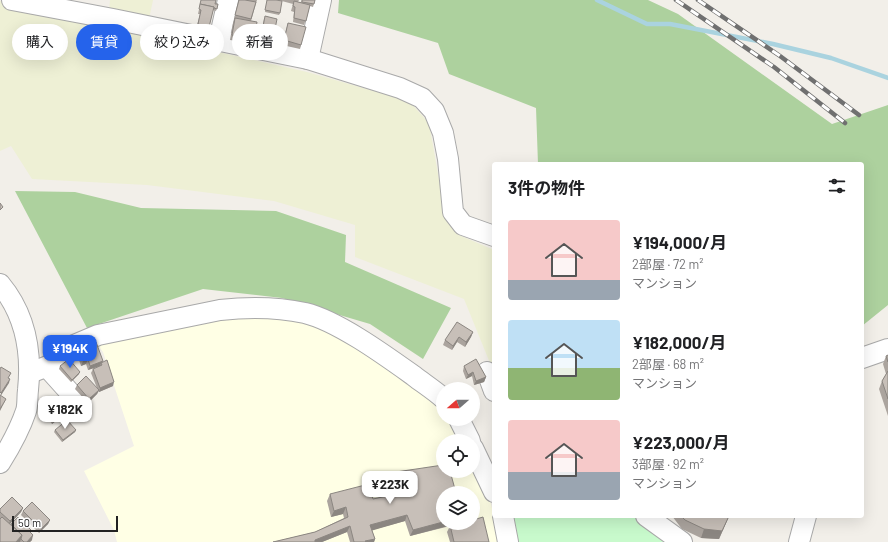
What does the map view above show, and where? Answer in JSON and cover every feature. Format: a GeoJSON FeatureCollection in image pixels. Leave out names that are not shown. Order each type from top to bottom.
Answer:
{"type":"FeatureCollection","features":[{"type":"Feature","properties":{"kind":"street"},"geometry":{"type":"LineString","coordinates":[[12,0],[140,25]]}},
{"type":"Feature","properties":{"kind":"street"},"geometry":{"type":"LineString","coordinates":[[223,24],[228,0]]}},
{"type":"Feature","properties":{"kind":"street"},"geometry":{"type":"LineString","coordinates":[[308,59],[321,0]]}},
{"type":"Feature","properties":{"kind":"street"},"geometry":{"type":"LineString","coordinates":[[224,41],[308,59],[400,88],[422,98],[434,111],[443,133],[448,159],[452,207],[456,218],[463,225],[492,235]]}},
{"type":"Feature","properties":{"kind":"street"},"geometry":{"type":"LineString","coordinates":[[0,284],[9,295],[20,318],[26,338],[39,370],[74,396]]}},
{"type":"Feature","properties":{"kind":"street"},"geometry":{"type":"LineString","coordinates":[[0,463],[13,441],[26,411],[39,370],[58,362],[72,346],[98,335],[220,310],[238,308],[279,309],[307,314],[319,318],[356,337],[397,364],[436,393]]}},
{"type":"Feature","properties":{"kind":"street"},"geometry":{"type":"LineString","coordinates":[[864,357],[888,349]]}},
{"type":"Feature","properties":{"kind":"street"},"geometry":{"type":"LineString","coordinates":[[487,372],[492,386]]}},
{"type":"Feature","properties":{"kind":"street"},"geometry":{"type":"LineString","coordinates":[[480,463],[492,488]]}},
{"type":"Feature","properties":{"kind":"street"},"geometry":{"type":"LineString","coordinates":[[503,518],[508,542]]}},
{"type":"Feature","properties":{"kind":"street"},"geometry":{"type":"LineString","coordinates":[[649,518],[682,542]]}},
{"type":"Feature","properties":{"kind":"street"},"geometry":{"type":"LineString","coordinates":[[799,542],[805,518]]}},
{"type":"Feature","properties":{"kind":"shaded area"},"geometry":{"type":"Polygon","coordinates":[[[110,0],[153,0],[149,19],[109,12],[110,0]]]}},
{"type":"Feature","properties":{"kind":"shaded area"},"geometry":{"type":"Polygon","coordinates":[[[0,1],[13,2],[93,24],[76,24],[76,60],[132,60],[132,33],[140,34],[140,60],[224,60],[224,53],[232,55],[232,60],[254,60],[307,72],[409,101],[429,123],[445,213],[459,235],[492,249],[492,368],[464,299],[355,257],[355,225],[274,201],[147,185],[32,179],[11,146],[0,151],[0,1]]]}},
{"type":"Feature","properties":{"kind":"shaded area"},"geometry":{"type":"Polygon","coordinates":[[[268,315],[311,323],[339,334],[433,396],[436,400],[436,426],[455,426],[459,434],[436,434],[436,478],[479,478],[491,504],[492,518],[494,518],[499,542],[117,542],[114,530],[84,471],[134,446],[103,352],[95,341],[221,317],[268,315]]]}},
{"type":"Feature","properties":{"kind":"green space"},"geometry":{"type":"Polygon","coordinates":[[[339,0],[648,0],[678,14],[832,124],[888,105],[888,305],[864,324],[864,162],[538,162],[536,108],[449,74],[438,43],[338,13],[339,0]]]}},
{"type":"Feature","properties":{"kind":"green space"},"geometry":{"type":"Polygon","coordinates":[[[15,191],[75,192],[141,208],[276,211],[346,235],[345,262],[451,308],[423,359],[370,324],[282,298],[203,289],[87,328],[15,191]]]}},
{"type":"Feature","properties":{"kind":"green space"},"geometry":{"type":"Polygon","coordinates":[[[507,518],[639,518],[662,531],[676,542],[511,542],[507,518]]]}},
{"type":"Feature","properties":{"kind":"building"},"geometry":{"type":"Polygon","coordinates":[[[201,0],[216,0],[215,4],[218,4],[217,9],[200,4],[201,0]]]}},
{"type":"Feature","properties":{"kind":"building"},"geometry":{"type":"Polygon","coordinates":[[[239,0],[256,2],[251,19],[235,15],[239,0]]]}},
{"type":"Feature","properties":{"kind":"building"},"geometry":{"type":"Polygon","coordinates":[[[267,0],[282,1],[280,13],[265,10],[267,0]]]}},
{"type":"Feature","properties":{"kind":"building"},"geometry":{"type":"Polygon","coordinates":[[[302,0],[315,0],[314,4],[302,2],[302,0]]]}},
{"type":"Feature","properties":{"kind":"building"},"geometry":{"type":"Polygon","coordinates":[[[294,1],[310,5],[306,21],[294,18],[294,1]]]}},
{"type":"Feature","properties":{"kind":"building"},"geometry":{"type":"Polygon","coordinates":[[[200,4],[214,7],[210,24],[198,24],[201,10],[199,9],[200,4]]]}},
{"type":"Feature","properties":{"kind":"building"},"geometry":{"type":"Polygon","coordinates":[[[265,16],[277,19],[276,24],[264,24],[265,16]]]}},
{"type":"Feature","properties":{"kind":"building"},"geometry":{"type":"Polygon","coordinates":[[[235,18],[257,22],[257,24],[234,24],[235,18]]]}},
{"type":"Feature","properties":{"kind":"building"},"geometry":{"type":"Polygon","coordinates":[[[288,24],[306,27],[301,45],[288,41],[288,24]]]}},
{"type":"Feature","properties":{"kind":"building"},"geometry":{"type":"Polygon","coordinates":[[[0,203],[3,207],[0,210],[0,203]]]}},
{"type":"Feature","properties":{"kind":"building"},"geometry":{"type":"Polygon","coordinates":[[[457,322],[473,332],[466,342],[459,337],[453,346],[445,340],[457,322]]]}},
{"type":"Feature","properties":{"kind":"building"},"geometry":{"type":"Polygon","coordinates":[[[96,342],[103,361],[90,366],[88,359],[83,361],[81,356],[84,354],[82,348],[96,342]]]}},
{"type":"Feature","properties":{"kind":"building"},"geometry":{"type":"Polygon","coordinates":[[[69,359],[80,372],[72,380],[60,366],[69,359]]]}},
{"type":"Feature","properties":{"kind":"building"},"geometry":{"type":"Polygon","coordinates":[[[476,359],[486,377],[476,381],[473,372],[468,375],[464,366],[476,359]]]}},
{"type":"Feature","properties":{"kind":"building"},"geometry":{"type":"Polygon","coordinates":[[[107,360],[114,382],[100,388],[93,369],[102,365],[101,363],[107,360]]]}},
{"type":"Feature","properties":{"kind":"building"},"geometry":{"type":"Polygon","coordinates":[[[1,367],[11,373],[8,378],[10,379],[1,393],[0,369],[1,367]]]}},
{"type":"Feature","properties":{"kind":"building"},"geometry":{"type":"Polygon","coordinates":[[[888,371],[888,399],[882,381],[888,371]]]}},
{"type":"Feature","properties":{"kind":"building"},"geometry":{"type":"Polygon","coordinates":[[[86,376],[99,390],[89,399],[77,385],[86,376]]]}},
{"type":"Feature","properties":{"kind":"building"},"geometry":{"type":"Polygon","coordinates":[[[0,395],[6,399],[0,409],[0,395]]]}},
{"type":"Feature","properties":{"kind":"building"},"geometry":{"type":"Polygon","coordinates":[[[52,401],[63,414],[53,421],[43,408],[52,401]]]}},
{"type":"Feature","properties":{"kind":"building"},"geometry":{"type":"Polygon","coordinates":[[[67,420],[76,430],[63,440],[55,430],[67,420]]]}},
{"type":"Feature","properties":{"kind":"building"},"geometry":{"type":"Polygon","coordinates":[[[436,466],[436,478],[452,478],[454,486],[436,486],[436,524],[413,530],[407,515],[370,525],[375,539],[365,541],[366,542],[354,542],[350,526],[315,540],[315,542],[273,542],[315,532],[348,517],[346,507],[334,511],[330,494],[369,484],[373,499],[401,493],[396,472],[436,466]]]}},
{"type":"Feature","properties":{"kind":"building"},"geometry":{"type":"Polygon","coordinates":[[[12,497],[23,508],[10,521],[0,512],[0,509],[12,497]]]}},
{"type":"Feature","properties":{"kind":"building"},"geometry":{"type":"Polygon","coordinates":[[[32,502],[50,520],[41,529],[23,511],[32,502]]]}},
{"type":"Feature","properties":{"kind":"building"},"geometry":{"type":"Polygon","coordinates":[[[2,517],[22,535],[16,542],[0,542],[0,519],[2,517]]]}},
{"type":"Feature","properties":{"kind":"building"},"geometry":{"type":"Polygon","coordinates":[[[18,517],[31,530],[29,531],[33,535],[27,542],[24,542],[21,539],[22,535],[11,524],[18,517]]]}},
{"type":"Feature","properties":{"kind":"building"},"geometry":{"type":"Polygon","coordinates":[[[483,517],[489,542],[454,542],[451,530],[480,530],[480,518],[483,517]]]}},
{"type":"Feature","properties":{"kind":"building"},"geometry":{"type":"Polygon","coordinates":[[[683,518],[728,518],[722,531],[704,529],[683,518]]]}},
{"type":"Feature","properties":{"kind":"waterway"},"geometry":{"type":"LineString","coordinates":[[597,0],[647,24],[670,24],[773,44],[831,58],[888,78]]}},
{"type":"Feature","properties":{"kind":"railway"},"geometry":{"type":"LineString","coordinates":[[676,0],[774,67],[845,123]]}},
{"type":"Feature","properties":{"kind":"railway"},"geometry":{"type":"LineString","coordinates":[[698,0],[780,56],[859,115]]}}]}
